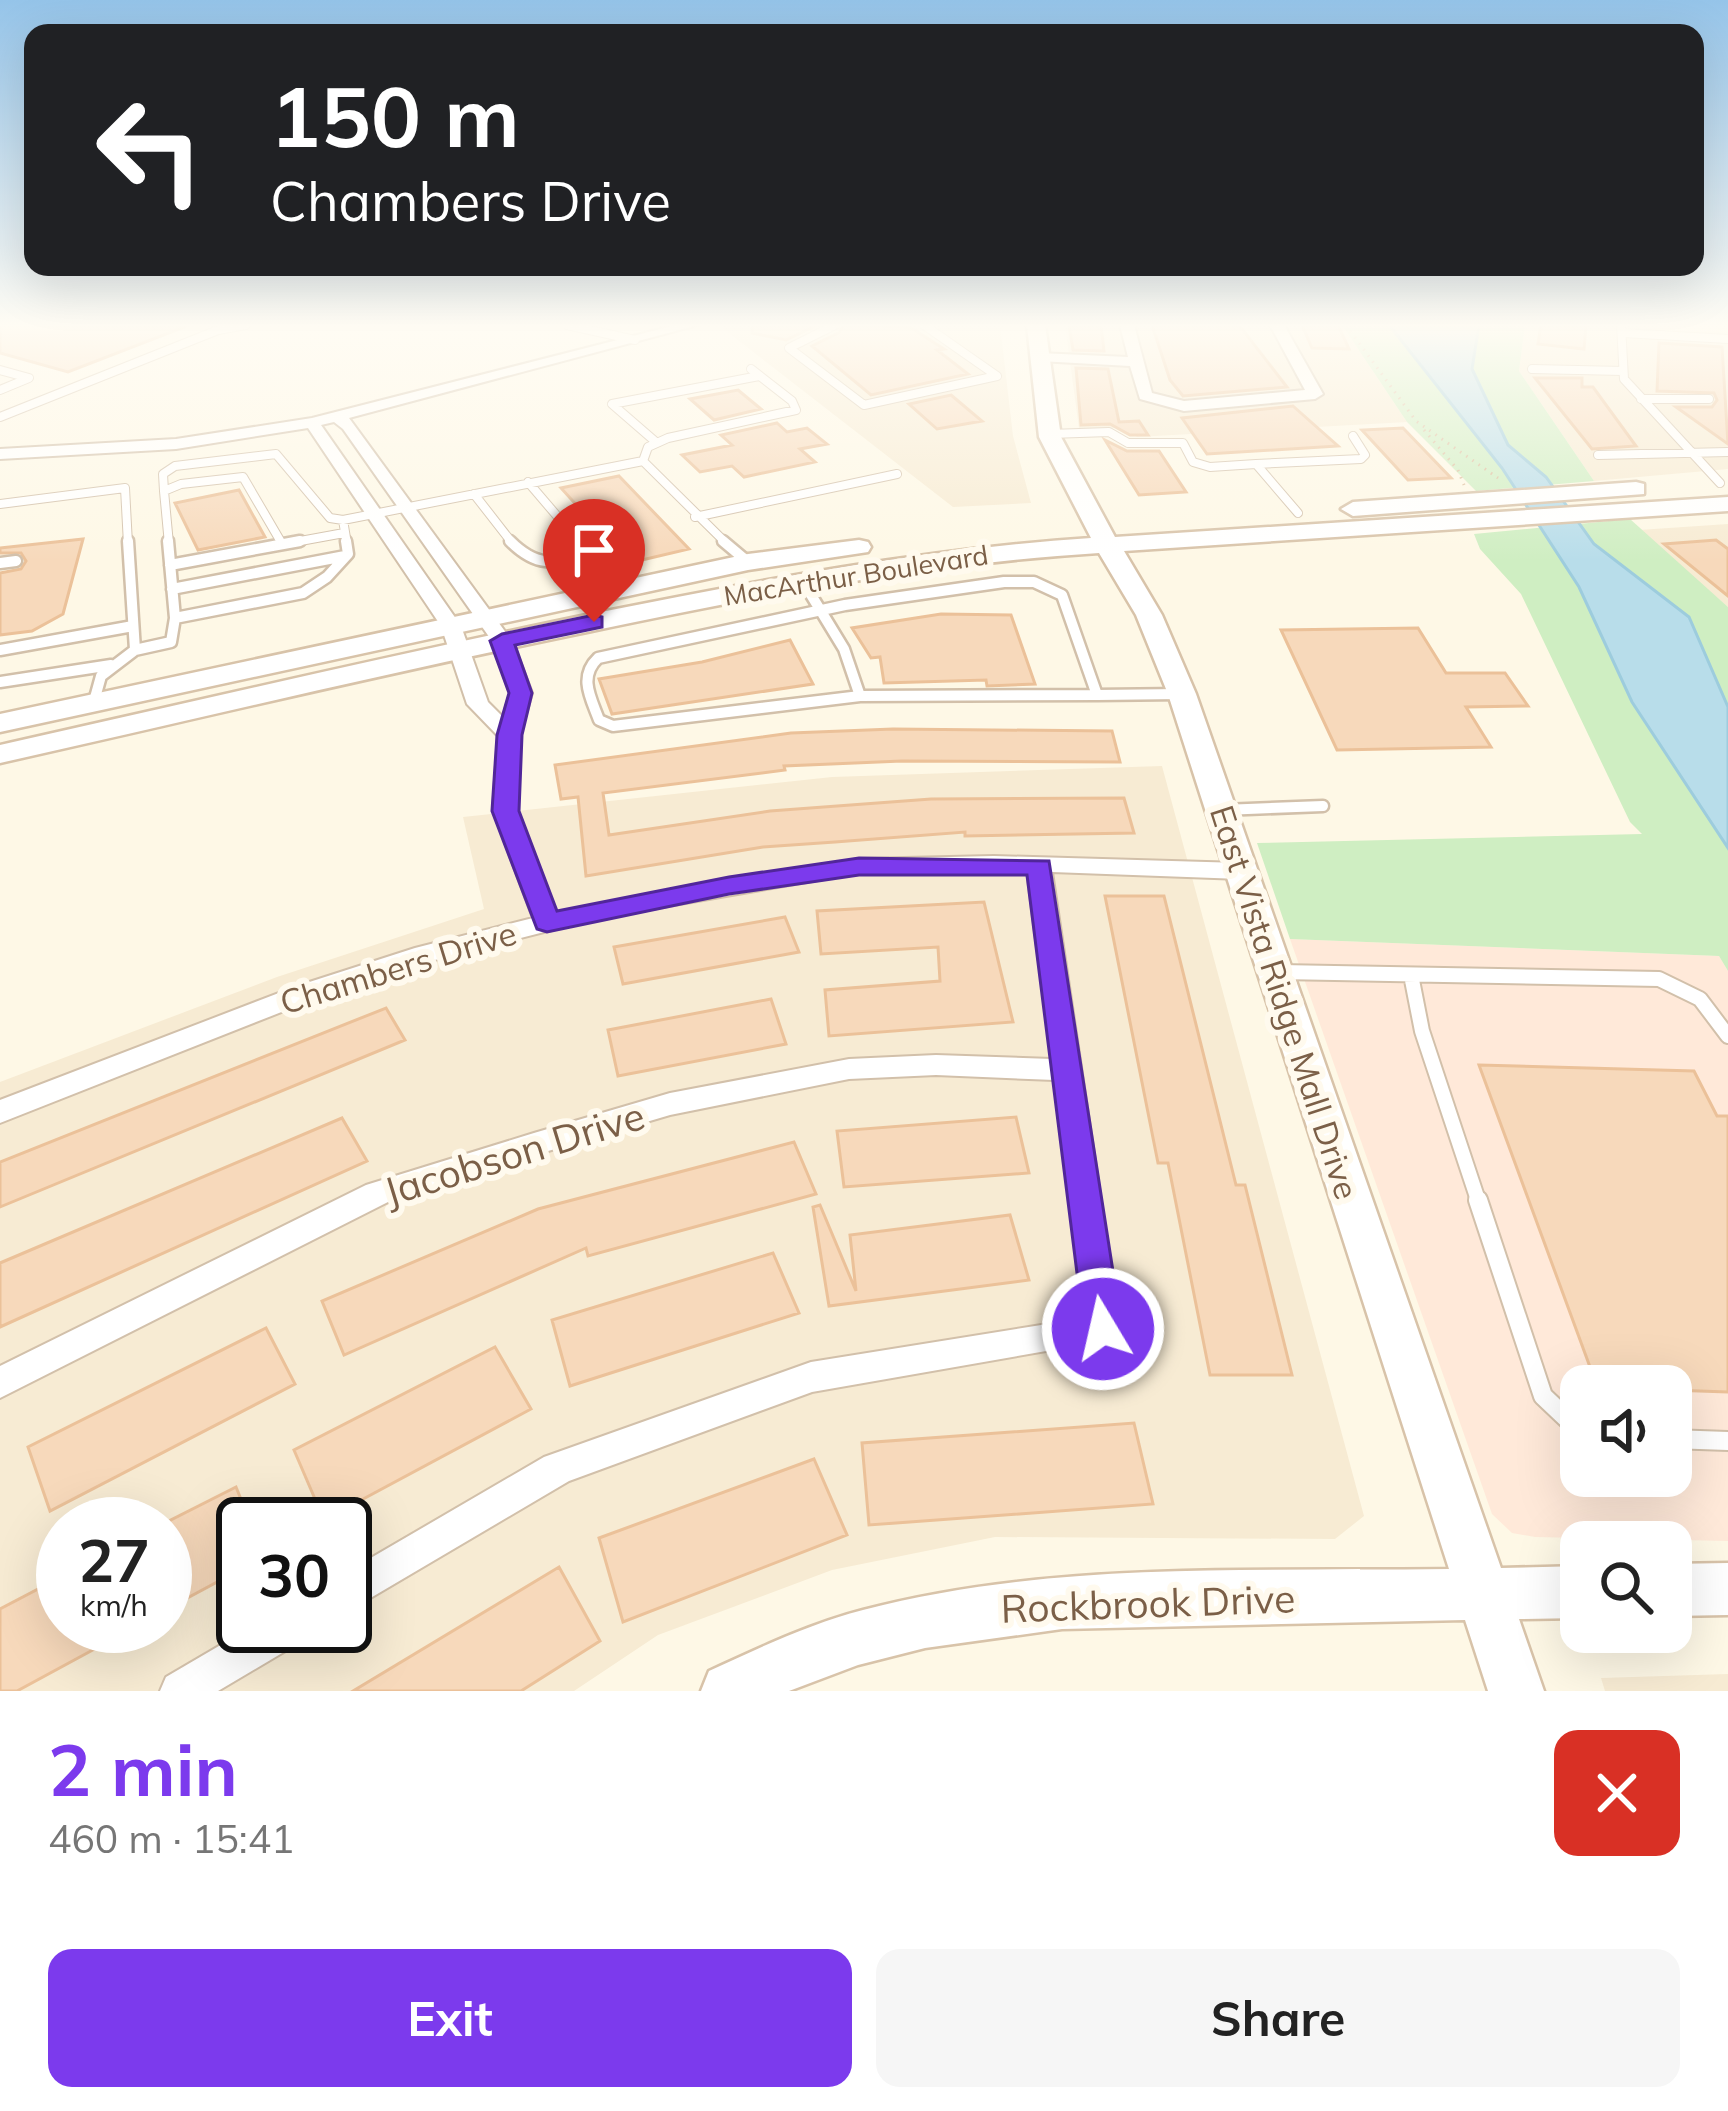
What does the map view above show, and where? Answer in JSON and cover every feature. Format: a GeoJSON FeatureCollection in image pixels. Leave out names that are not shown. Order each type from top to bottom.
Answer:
{"type":"FeatureCollection","features":[{"type":"Feature","properties":{"kind":"main road","name":"East Vista Ridge Mall Drive"},"geometry":{"type":"LineString","coordinates":[[1046,404],[1050,434],[1101,535],[1149,615],[1182,694],[1516,1691]]}},
{"type":"Feature","properties":{"kind":"main road","name":"MacArthur Boulevard"},"geometry":{"type":"LineString","coordinates":[[0,724],[494,630],[1101,535],[1492,488],[1725,490]]}},
{"type":"Feature","properties":{"kind":"main road","name":"MacArthur Boulevard"},"geometry":{"type":"LineString","coordinates":[[494,630],[748,562],[916,538],[1605,514],[1725,490]]}},
{"type":"Feature","properties":{"kind":"main road","name":"MacArthur Boulevard"},"geometry":{"type":"LineString","coordinates":[[0,754],[456,638]]}},
{"type":"Feature","properties":{"kind":"main road"},"geometry":{"type":"LineString","coordinates":[[1692,1590],[1728,1589]]}},
{"type":"Feature","properties":{"kind":"main road","name":"Rockbrook Drive"},"geometry":{"type":"LineString","coordinates":[[729,1691],[837,1643],[944,1614],[1191,1598],[1560,1592]]}},
{"type":"Feature","properties":{"kind":"street"},"geometry":{"type":"LineString","coordinates":[[0,454],[116,449],[312,423],[388,404]]}},
{"type":"Feature","properties":{"kind":"street"},"geometry":{"type":"LineString","coordinates":[[1165,404],[1207,404]]}},
{"type":"Feature","properties":{"kind":"street"},"geometry":{"type":"LineString","coordinates":[[337,417],[494,630],[520,693],[509,735],[506,811],[547,922]]}},
{"type":"Feature","properties":{"kind":"street"},"geometry":{"type":"LineString","coordinates":[[312,423],[456,638],[478,704],[509,735]]}},
{"type":"Feature","properties":{"kind":"street","name":"Chambers Drive"},"geometry":{"type":"LineString","coordinates":[[0,1112],[307,992],[424,953],[729,885],[859,866],[1241,871]]}},
{"type":"Feature","properties":{"kind":"street"},"geometry":{"type":"LineString","coordinates":[[372,1578],[557,1469],[811,1377],[1103,1329],[1040,867]]}},
{"type":"Feature","properties":{"kind":"street","name":"Jacobson Drive"},"geometry":{"type":"LineString","coordinates":[[0,1383],[377,1193],[647,1111],[848,1069],[936,1065],[1067,1070]]}},
{"type":"Feature","properties":{"kind":"street"},"geometry":{"type":"LineString","coordinates":[[180,1691],[244,1653]]}},
{"type":"Feature","properties":{"kind":"lane"},"geometry":{"type":"LineString","coordinates":[[0,417],[33,404]]}},
{"type":"Feature","properties":{"kind":"lane"},"geometry":{"type":"LineString","coordinates":[[613,404],[657,443]]}},
{"type":"Feature","properties":{"kind":"lane"},"geometry":{"type":"LineString","coordinates":[[643,461],[648,447],[657,443],[796,410],[793,404]]}},
{"type":"Feature","properties":{"kind":"lane"},"geometry":{"type":"LineString","coordinates":[[1645,404],[1725,490]]}},
{"type":"Feature","properties":{"kind":"lane"},"geometry":{"type":"LineString","coordinates":[[1050,434],[1109,432],[1128,443],[1183,443],[1193,462],[1210,466],[1360,459],[1365,455],[1353,436]]}},
{"type":"Feature","properties":{"kind":"lane"},"geometry":{"type":"LineString","coordinates":[[1598,455],[1728,452]]}},
{"type":"Feature","properties":{"kind":"lane"},"geometry":{"type":"LineString","coordinates":[[93,705],[101,676],[111,664],[135,650],[172,642],[175,618],[163,474],[175,466],[276,454],[329,518],[343,527]]}},
{"type":"Feature","properties":{"kind":"lane"},"geometry":{"type":"LineString","coordinates":[[170,565],[343,527],[375,514],[643,461]]}},
{"type":"Feature","properties":{"kind":"lane"},"geometry":{"type":"LineString","coordinates":[[643,461],[695,517],[748,562]]}},
{"type":"Feature","properties":{"kind":"lane"},"geometry":{"type":"LineString","coordinates":[[1256,464],[1298,513]]}},
{"type":"Feature","properties":{"kind":"lane"},"geometry":{"type":"LineString","coordinates":[[695,517],[897,474]]}},
{"type":"Feature","properties":{"kind":"lane"},"geometry":{"type":"LineString","coordinates":[[164,491],[181,484],[243,477],[281,542]]}},
{"type":"Feature","properties":{"kind":"lane"},"geometry":{"type":"LineString","coordinates":[[474,494],[532,563],[561,563],[584,549],[528,482]]}},
{"type":"Feature","properties":{"kind":"lane"},"geometry":{"type":"LineString","coordinates":[[0,504],[124,488],[135,650]]}},
{"type":"Feature","properties":{"kind":"lane"},"geometry":{"type":"LineString","coordinates":[[175,618],[303,593],[327,578],[346,556],[343,527]]}},
{"type":"Feature","properties":{"kind":"lane"},"geometry":{"type":"LineString","coordinates":[[172,589],[346,556]]}},
{"type":"Feature","properties":{"kind":"lane"},"geometry":{"type":"LineString","coordinates":[[0,563],[16,561]]}},
{"type":"Feature","properties":{"kind":"lane"},"geometry":{"type":"LineString","coordinates":[[801,579],[844,649],[860,696]]}},
{"type":"Feature","properties":{"kind":"lane"},"geometry":{"type":"LineString","coordinates":[[1097,694],[1062,595],[1034,582],[1004,582],[820,610],[598,658],[588,665],[584,677],[599,720],[632,727],[860,696],[1182,694]]}},
{"type":"Feature","properties":{"kind":"lane"},"geometry":{"type":"LineString","coordinates":[[0,650],[133,626]]}},
{"type":"Feature","properties":{"kind":"lane"},"geometry":{"type":"LineString","coordinates":[[0,682],[111,664]]}},
{"type":"Feature","properties":{"kind":"lane"},"geometry":{"type":"LineString","coordinates":[[1221,810],[1323,806]]}},
{"type":"Feature","properties":{"kind":"lane"},"geometry":{"type":"LineString","coordinates":[[1274,972],[1659,980],[1686,987],[1715,1011],[1728,1036]]}},
{"type":"Feature","properties":{"kind":"lane"},"geometry":{"type":"LineString","coordinates":[[1412,974],[1422,1031],[1543,1396],[1560,1412]]}},
{"type":"Feature","properties":{"kind":"lane"},"geometry":{"type":"LineString","coordinates":[[1692,1440],[1728,1441]]}},
{"type":"Feature","properties":{"kind":"path"},"geometry":{"type":"LineString","coordinates":[[1403,404],[1424,430],[1492,488]]}},
{"type":"Feature","properties":{"kind":"path"},"geometry":{"type":"LineString","coordinates":[[1424,430],[1458,470],[1465,487],[1453,490]]}},
{"type":"Feature","properties":{"kind":"shaded area"},"geometry":{"type":"Polygon","coordinates":[[[820,404],[1009,404],[1031,503],[953,507],[820,404]]]}},
{"type":"Feature","properties":{"kind":"shaded area"},"geometry":{"type":"Polygon","coordinates":[[[1076,404],[1395,404],[1407,422],[1137,437],[1125,428],[1079,428],[1076,404]]]}},
{"type":"Feature","properties":{"kind":"shaded area"},"geometry":{"type":"Polygon","coordinates":[[[1541,404],[1728,404],[1728,469],[1594,481],[1541,404]]]}},
{"type":"Feature","properties":{"kind":"shaded area"},"geometry":{"type":"Polygon","coordinates":[[[1728,524],[1728,607],[1639,530],[1728,524]]]}},
{"type":"Feature","properties":{"kind":"shaded area"},"geometry":{"type":"Polygon","coordinates":[[[1162,766],[1364,1516],[1335,1539],[995,1537],[832,1570],[658,1635],[574,1691],[0,1691],[0,1082],[277,977],[484,909],[463,817],[832,777],[1162,766]]]}},
{"type":"Feature","properties":{"kind":"shaded area"},"geometry":{"type":"Polygon","coordinates":[[[1290,939],[1719,956],[1728,971],[1728,1541],[1692,1540],[1692,1521],[1560,1521],[1560,1538],[1512,1533],[1492,1514],[1290,939]]]}},
{"type":"Feature","properties":{"kind":"shaded area"},"geometry":{"type":"Polygon","coordinates":[[[1728,1674],[1728,1691],[1605,1691],[1601,1678],[1728,1674]]]}},
{"type":"Feature","properties":{"kind":"green space"},"geometry":{"type":"Polygon","coordinates":[[[1395,404],[1541,404],[1594,481],[1476,491],[1395,404]]]}},
{"type":"Feature","properties":{"kind":"green space"},"geometry":{"type":"Polygon","coordinates":[[[1630,519],[1728,607],[1728,971],[1719,956],[1290,939],[1257,843],[1642,834],[1630,822],[1521,594],[1480,549],[1474,534],[1630,519]]]}},
{"type":"Feature","properties":{"kind":"water"},"geometry":{"type":"Polygon","coordinates":[[[1451,404],[1489,404],[1508,445],[1546,477],[1594,544],[1689,617],[1728,707],[1728,848],[1632,702],[1579,587],[1502,468],[1451,404]]]}},
{"type":"Feature","properties":{"kind":"building"},"geometry":{"type":"Polygon","coordinates":[[[696,404],[755,404],[761,409],[714,420],[696,404]]]}},
{"type":"Feature","properties":{"kind":"building"},"geometry":{"type":"Polygon","coordinates":[[[909,404],[962,404],[982,421],[937,429],[909,404]]]}},
{"type":"Feature","properties":{"kind":"building"},"geometry":{"type":"Polygon","coordinates":[[[1079,404],[1115,404],[1119,422],[1139,421],[1148,435],[1130,435],[1110,424],[1081,425],[1079,404]]]}},
{"type":"Feature","properties":{"kind":"building"},"geometry":{"type":"Polygon","coordinates":[[[1556,404],[1605,404],[1636,446],[1592,449],[1556,404]]]}},
{"type":"Feature","properties":{"kind":"building"},"geometry":{"type":"Polygon","coordinates":[[[1726,404],[1728,444],[1676,407],[1726,404]]]}},
{"type":"Feature","properties":{"kind":"building"},"geometry":{"type":"Polygon","coordinates":[[[1293,406],[1338,446],[1207,454],[1182,418],[1293,406]]]}},
{"type":"Feature","properties":{"kind":"building"},"geometry":{"type":"Polygon","coordinates":[[[777,423],[787,432],[807,428],[827,444],[800,449],[815,462],[744,477],[732,466],[700,472],[682,455],[732,445],[721,435],[777,423]]]}},
{"type":"Feature","properties":{"kind":"building"},"geometry":{"type":"Polygon","coordinates":[[[1403,428],[1451,478],[1408,480],[1362,430],[1403,428]]]}},
{"type":"Feature","properties":{"kind":"building"},"geometry":{"type":"Polygon","coordinates":[[[1105,440],[1127,451],[1159,451],[1186,492],[1139,495],[1105,440]]]}},
{"type":"Feature","properties":{"kind":"building"},"geometry":{"type":"Polygon","coordinates":[[[619,476],[689,549],[629,563],[561,488],[619,476]]]}},
{"type":"Feature","properties":{"kind":"building"},"geometry":{"type":"Polygon","coordinates":[[[239,490],[265,537],[198,550],[175,503],[239,490]]]}},
{"type":"Feature","properties":{"kind":"building"},"geometry":{"type":"Polygon","coordinates":[[[83,539],[63,614],[32,631],[0,635],[0,573],[21,569],[26,561],[21,553],[0,553],[0,548],[83,539]]]}},
{"type":"Feature","properties":{"kind":"building"},"geometry":{"type":"Polygon","coordinates":[[[1716,540],[1728,549],[1728,596],[1664,544],[1716,540]]]}},
{"type":"Feature","properties":{"kind":"building"},"geometry":{"type":"Polygon","coordinates":[[[941,614],[1011,615],[1035,684],[987,686],[986,680],[884,683],[880,657],[871,658],[852,628],[941,614]]]}},
{"type":"Feature","properties":{"kind":"building"},"geometry":{"type":"Polygon","coordinates":[[[1418,628],[1446,673],[1505,673],[1528,706],[1466,707],[1491,747],[1337,750],[1281,630],[1418,628]]]}},
{"type":"Feature","properties":{"kind":"building"},"geometry":{"type":"Polygon","coordinates":[[[790,640],[813,684],[612,714],[599,679],[702,662],[790,640]]]}},
{"type":"Feature","properties":{"kind":"building"},"geometry":{"type":"Polygon","coordinates":[[[1112,731],[1120,762],[784,766],[785,770],[603,793],[609,835],[770,811],[931,799],[1124,798],[1134,833],[965,836],[965,832],[763,847],[586,876],[578,797],[561,799],[555,765],[791,733],[1112,731]]]}},
{"type":"Feature","properties":{"kind":"building"},"geometry":{"type":"Polygon","coordinates":[[[1105,896],[1164,896],[1236,1185],[1245,1185],[1292,1375],[1210,1375],[1168,1163],[1158,1163],[1105,896]]]}},
{"type":"Feature","properties":{"kind":"building"},"geometry":{"type":"Polygon","coordinates":[[[984,902],[1013,1022],[829,1036],[825,990],[940,981],[938,947],[821,954],[817,911],[984,902]]]}},
{"type":"Feature","properties":{"kind":"building"},"geometry":{"type":"Polygon","coordinates":[[[785,917],[799,952],[623,984],[614,947],[785,917]]]}},
{"type":"Feature","properties":{"kind":"building"},"geometry":{"type":"Polygon","coordinates":[[[771,999],[786,1044],[618,1076],[608,1030],[771,999]]]}},
{"type":"Feature","properties":{"kind":"building"},"geometry":{"type":"Polygon","coordinates":[[[386,1008],[405,1040],[0,1207],[0,1162],[386,1008]]]}},
{"type":"Feature","properties":{"kind":"building"},"geometry":{"type":"Polygon","coordinates":[[[1479,1065],[1694,1071],[1717,1116],[1728,1116],[1728,1392],[1692,1391],[1692,1365],[1589,1365],[1479,1065]]]}},
{"type":"Feature","properties":{"kind":"building"},"geometry":{"type":"Polygon","coordinates":[[[1016,1117],[1029,1173],[844,1187],[837,1131],[1016,1117]]]}},
{"type":"Feature","properties":{"kind":"building"},"geometry":{"type":"Polygon","coordinates":[[[342,1118],[367,1161],[0,1327],[0,1263],[342,1118]]]}},
{"type":"Feature","properties":{"kind":"building"},"geometry":{"type":"Polygon","coordinates":[[[794,1142],[816,1194],[588,1256],[586,1248],[344,1355],[322,1301],[538,1209],[794,1142]]]}},
{"type":"Feature","properties":{"kind":"building"},"geometry":{"type":"Polygon","coordinates":[[[820,1205],[856,1291],[850,1235],[1010,1215],[1029,1280],[829,1306],[813,1207],[820,1205]]]}},
{"type":"Feature","properties":{"kind":"building"},"geometry":{"type":"Polygon","coordinates":[[[773,1253],[799,1313],[570,1386],[552,1320],[773,1253]]]}},
{"type":"Feature","properties":{"kind":"building"},"geometry":{"type":"Polygon","coordinates":[[[266,1328],[295,1384],[77,1497],[45,1497],[28,1447],[266,1328]]]}},
{"type":"Feature","properties":{"kind":"building"},"geometry":{"type":"Polygon","coordinates":[[[495,1347],[531,1409],[367,1497],[314,1497],[294,1450],[495,1347]]]}},
{"type":"Feature","properties":{"kind":"building"},"geometry":{"type":"Polygon","coordinates":[[[1134,1423],[1153,1504],[869,1525],[862,1443],[1134,1423]]]}},
{"type":"Feature","properties":{"kind":"building"},"geometry":{"type":"Polygon","coordinates":[[[814,1459],[847,1535],[623,1622],[599,1538],[814,1459]]]}},
{"type":"Feature","properties":{"kind":"building"},"geometry":{"type":"Polygon","coordinates":[[[236,1487],[240,1497],[216,1497],[236,1487]]]}},
{"type":"Feature","properties":{"kind":"building"},"geometry":{"type":"Polygon","coordinates":[[[216,1497],[216,1583],[192,1595],[192,1509],[216,1497]]]}},
{"type":"Feature","properties":{"kind":"building"},"geometry":{"type":"Polygon","coordinates":[[[559,1567],[600,1641],[521,1691],[353,1691],[559,1567]]]}},
{"type":"Feature","properties":{"kind":"building"},"geometry":{"type":"Polygon","coordinates":[[[36,1590],[36,1653],[87,1653],[17,1691],[0,1691],[0,1609],[36,1590]]]}},
{"type":"Feature","properties":{"kind":"route"},"geometry":{"type":"LineString","coordinates":[[594,622],[502,641],[520,693],[509,735],[506,811],[547,922],[729,885],[859,866],[994,863],[1040,867],[1103,1329]]}}]}
